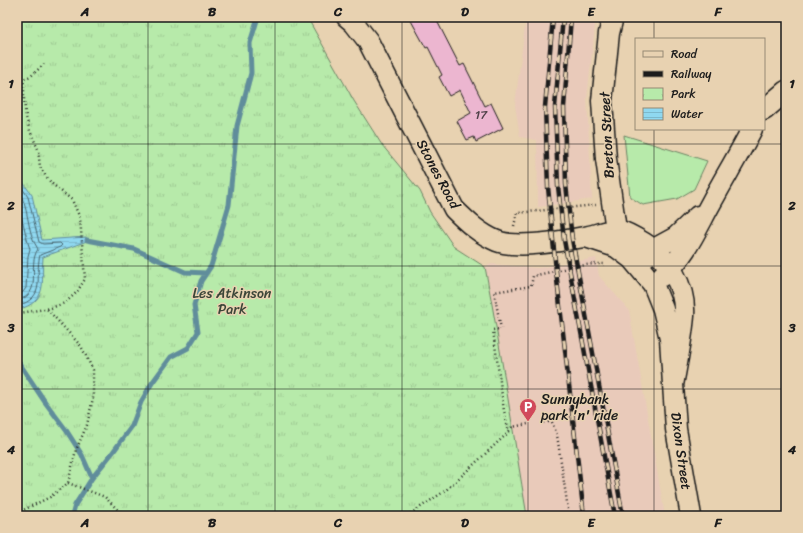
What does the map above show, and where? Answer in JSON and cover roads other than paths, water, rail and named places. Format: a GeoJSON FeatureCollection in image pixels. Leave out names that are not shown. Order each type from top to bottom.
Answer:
{"type":"FeatureCollection","features":[{"type":"Feature","properties":{"kind":"street","name":"Stones Road"},"geometry":{"type":"LineString","coordinates":[[347,17],[354,23],[368,42],[454,209],[470,225],[498,242],[510,244],[530,244],[586,237],[616,230]]}},
{"type":"Feature","properties":{"kind":"street","name":"Breton Street"},"geometry":{"type":"LineString","coordinates":[[613,17],[609,33],[602,101],[606,159],[616,230]]}},
{"type":"Feature","properties":{"kind":"street"},"geometry":{"type":"LineString","coordinates":[[765,109],[786,91]]}},
{"type":"Feature","properties":{"kind":"street"},"geometry":{"type":"LineString","coordinates":[[653,284],[672,268],[689,245],[751,130]]}},
{"type":"Feature","properties":{"kind":"street"},"geometry":{"type":"LineString","coordinates":[[637,265],[654,249],[676,237],[710,205]]}},
{"type":"Feature","properties":{"kind":"street"},"geometry":{"type":"LineString","coordinates":[[616,230],[634,237],[654,249],[672,268]]}},
{"type":"Feature","properties":{"kind":"street","name":"Stones Road"},"geometry":{"type":"LineString","coordinates":[[586,237],[616,247],[632,259],[637,265]]}},
{"type":"Feature","properties":{"kind":"street","name":"Dixon Street"},"geometry":{"type":"LineString","coordinates":[[637,265],[653,284],[663,309],[670,340],[676,429],[691,516]]}},
{"type":"Feature","properties":{"kind":"street","name":"Dixon Street"},"geometry":{"type":"LineString","coordinates":[[672,268],[682,296],[684,316],[673,385]]}},
{"type":"Feature","properties":{"kind":"water"},"geometry":{"type":"Polygon","coordinates":[[[17,176],[32,195],[42,240],[86,237],[87,241],[43,257],[42,283],[39,296],[34,302],[17,310],[17,176]]]}},
{"type":"Feature","properties":{"kind":"waterway"},"geometry":{"type":"LineString","coordinates":[[72,516],[75,505],[92,478],[132,426],[141,402],[152,383],[171,357],[188,348],[198,332],[194,305],[201,281],[211,266],[229,205],[237,126],[251,73],[250,43],[258,17]]}},
{"type":"Feature","properties":{"kind":"waterway"},"geometry":{"type":"LineString","coordinates":[[87,240],[134,249],[185,272],[206,273]]}},
{"type":"Feature","properties":{"kind":"waterway"},"geometry":{"type":"LineString","coordinates":[[17,360],[82,455],[92,478]]}},
{"type":"Feature","properties":{"kind":"railway"},"geometry":{"type":"LineString","coordinates":[[553,17],[545,107],[548,187],[584,516]]}},
{"type":"Feature","properties":{"kind":"railway"},"geometry":{"type":"LineString","coordinates":[[563,17],[555,107],[558,186],[564,240],[615,516]]}},
{"type":"Feature","properties":{"kind":"railway"},"geometry":{"type":"LineString","coordinates":[[571,17],[564,107],[566,184],[572,239],[623,516]]}},
{"type":"Feature","properties":{"kind":"place","name":"Sunnybank park 'n' ride"},"geometry":{"type":"Point","coordinates":[528,422]}},
{"type":"Feature","properties":{"kind":"park label","name":"Les Atkinson Park"},"geometry":{"type":"Point","coordinates":[232,302]}}]}
